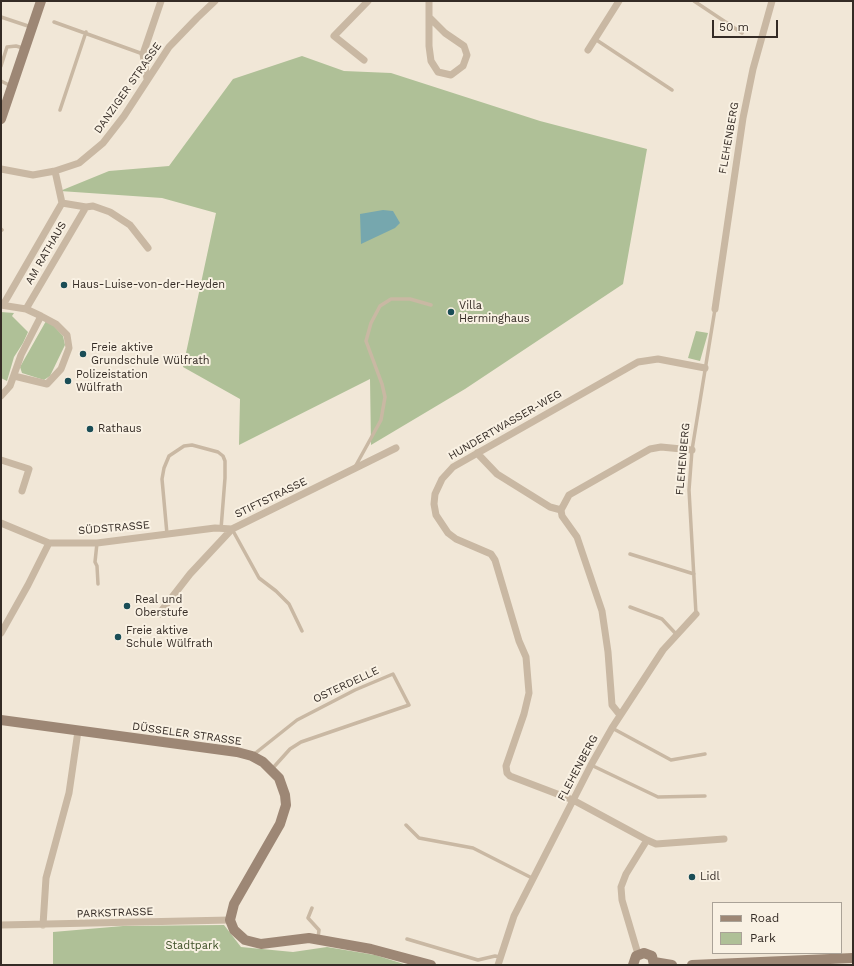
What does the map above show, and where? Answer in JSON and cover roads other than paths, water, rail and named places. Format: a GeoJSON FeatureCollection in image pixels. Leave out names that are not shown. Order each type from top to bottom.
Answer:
{"type":"FeatureCollection","features":[{"type":"Feature","properties":{"kind":"main road"},"geometry":{"type":"LineString","coordinates":[[1,119],[41,1]]}},
{"type":"Feature","properties":{"kind":"main road","name":"DÜSSELER STRASSE"},"geometry":{"type":"LineString","coordinates":[[1,720],[237,752],[252,756],[272,769],[279,778],[285,795],[284,814],[234,904],[230,920]]}},
{"type":"Feature","properties":{"kind":"main road"},"geometry":{"type":"LineString","coordinates":[[230,920],[234,930],[245,940],[261,944],[310,938],[371,949],[431,965]]}},
{"type":"Feature","properties":{"kind":"main road"},"geometry":{"type":"LineString","coordinates":[[633,965],[634,958],[638,954],[648,954],[654,963],[672,965]]}},
{"type":"Feature","properties":{"kind":"main road"},"geometry":{"type":"LineString","coordinates":[[692,965],[853,958]]}},
{"type":"Feature","properties":{"kind":"street"},"geometry":{"type":"LineString","coordinates":[[147,78],[143,54],[161,1]]}},
{"type":"Feature","properties":{"kind":"street","name":"DANZIGER STRASSE"},"geometry":{"type":"LineString","coordinates":[[1,170],[33,175],[55,171],[79,163],[103,144],[124,116],[147,78],[169,47],[215,1]]}},
{"type":"Feature","properties":{"kind":"street"},"geometry":{"type":"LineString","coordinates":[[364,60],[334,36],[368,1]]}},
{"type":"Feature","properties":{"kind":"street"},"geometry":{"type":"LineString","coordinates":[[429,1],[429,46],[431,61],[438,72],[451,75],[463,66],[467,55],[464,46],[445,33],[430,18]]}},
{"type":"Feature","properties":{"kind":"street"},"geometry":{"type":"LineString","coordinates":[[588,50],[619,1]]}},
{"type":"Feature","properties":{"kind":"street","name":"FLEHENBERG"},"geometry":{"type":"LineString","coordinates":[[715,309],[743,118],[772,1]]}},
{"type":"Feature","properties":{"kind":"street"},"geometry":{"type":"LineString","coordinates":[[55,171],[62,203],[86,207],[92,206],[110,212],[130,225],[148,248]]}},
{"type":"Feature","properties":{"kind":"street","name":"AM RATHAUS"},"geometry":{"type":"LineString","coordinates":[[14,376],[47,384],[61,369],[69,348],[67,335],[56,324],[26,309],[2,305],[62,203]]}},
{"type":"Feature","properties":{"kind":"street","name":"AM RATHAUS"},"geometry":{"type":"LineString","coordinates":[[26,309],[86,207]]}},
{"type":"Feature","properties":{"kind":"street"},"geometry":{"type":"LineString","coordinates":[[1,396],[10,386],[21,355],[41,316]]}},
{"type":"Feature","properties":{"kind":"street","name":"HUNDERTWASSER-WEG"},"geometry":{"type":"LineString","coordinates":[[705,368],[658,359],[638,362],[453,467],[442,478],[435,494],[434,504],[436,515],[448,533],[456,539],[491,554],[519,641],[526,657],[529,692],[527,704],[505,769],[510,776],[573,800],[656,844],[724,839]]}},
{"type":"Feature","properties":{"kind":"street"},"geometry":{"type":"LineString","coordinates":[[620,714],[612,705],[608,652],[602,611],[577,537],[562,516],[560,510],[569,495],[650,449],[661,447],[692,450]]}},
{"type":"Feature","properties":{"kind":"street","name":"STIFTSTRASSE"},"geometry":{"type":"LineString","coordinates":[[159,614],[190,574],[232,529],[396,448]]}},
{"type":"Feature","properties":{"kind":"street"},"geometry":{"type":"LineString","coordinates":[[477,453],[497,474],[550,506],[560,510]]}},
{"type":"Feature","properties":{"kind":"street"},"geometry":{"type":"LineString","coordinates":[[1,460],[29,469],[22,492]]}},
{"type":"Feature","properties":{"kind":"street","name":"SÜDSTRASSE"},"geometry":{"type":"LineString","coordinates":[[1,523],[49,542],[97,543],[167,534],[232,529]]}},
{"type":"Feature","properties":{"kind":"street"},"geometry":{"type":"LineString","coordinates":[[1,632],[28,585],[49,542]]}},
{"type":"Feature","properties":{"kind":"street","name":"FLEHENBERG"},"geometry":{"type":"LineString","coordinates":[[499,961],[514,916],[532,878],[612,728],[663,650],[696,614]]}},
{"type":"Feature","properties":{"kind":"street"},"geometry":{"type":"LineString","coordinates":[[43,925],[46,878],[69,793],[78,731]]}},
{"type":"Feature","properties":{"kind":"street"},"geometry":{"type":"LineString","coordinates":[[638,954],[622,900],[621,887],[626,874],[647,840]]}},
{"type":"Feature","properties":{"kind":"street","name":"PARKSTRASSE"},"geometry":{"type":"LineString","coordinates":[[1,925],[230,920]]}},
{"type":"Feature","properties":{"kind":"lane"},"geometry":{"type":"LineString","coordinates":[[694,1],[742,33]]}},
{"type":"Feature","properties":{"kind":"lane"},"geometry":{"type":"LineString","coordinates":[[1,17],[32,27]]}},
{"type":"Feature","properties":{"kind":"lane"},"geometry":{"type":"LineString","coordinates":[[54,22],[86,32],[143,54]]}},
{"type":"Feature","properties":{"kind":"lane"},"geometry":{"type":"LineString","coordinates":[[60,110],[86,32]]}},
{"type":"Feature","properties":{"kind":"lane"},"geometry":{"type":"LineString","coordinates":[[595,40],[672,90]]}},
{"type":"Feature","properties":{"kind":"lane"},"geometry":{"type":"LineString","coordinates":[[1,66],[7,47],[16,46],[25,49]]}},
{"type":"Feature","properties":{"kind":"lane"},"geometry":{"type":"LineString","coordinates":[[1,81],[12,86]]}},
{"type":"Feature","properties":{"kind":"lane"},"geometry":{"type":"LineString","coordinates":[[355,468],[381,420],[385,397],[382,384],[372,362],[366,341],[371,323],[380,306],[391,299],[410,300],[432,305]]}},
{"type":"Feature","properties":{"kind":"lane","name":"FLEHENBERG"},"geometry":{"type":"LineString","coordinates":[[696,614],[689,490],[692,450],[705,368],[711,342],[715,309]]}},
{"type":"Feature","properties":{"kind":"lane"},"geometry":{"type":"LineString","coordinates":[[167,534],[162,479],[164,468],[169,456],[184,446],[192,445],[218,452],[223,456],[225,461],[221,529]]}},
{"type":"Feature","properties":{"kind":"lane"},"geometry":{"type":"LineString","coordinates":[[232,529],[259,578],[276,591],[289,604],[302,630]]}},
{"type":"Feature","properties":{"kind":"lane"},"geometry":{"type":"LineString","coordinates":[[97,543],[95,562],[97,566],[98,584]]}},
{"type":"Feature","properties":{"kind":"lane"},"geometry":{"type":"LineString","coordinates":[[630,554],[694,574]]}},
{"type":"Feature","properties":{"kind":"lane"},"geometry":{"type":"LineString","coordinates":[[630,607],[662,619],[677,635]]}},
{"type":"Feature","properties":{"kind":"lane","name":"OSTERDELLE"},"geometry":{"type":"LineString","coordinates":[[252,756],[297,720],[355,690],[393,674],[409,705],[302,742],[290,749],[272,769]]}},
{"type":"Feature","properties":{"kind":"lane"},"geometry":{"type":"LineString","coordinates":[[612,728],[671,760],[705,754]]}},
{"type":"Feature","properties":{"kind":"lane"},"geometry":{"type":"LineString","coordinates":[[591,765],[658,797],[705,796]]}},
{"type":"Feature","properties":{"kind":"lane"},"geometry":{"type":"LineString","coordinates":[[406,825],[419,838],[473,848],[532,878]]}},
{"type":"Feature","properties":{"kind":"lane"},"geometry":{"type":"LineString","coordinates":[[312,908],[308,918],[319,930],[318,940]]}},
{"type":"Feature","properties":{"kind":"lane"},"geometry":{"type":"LineString","coordinates":[[408,939],[478,960],[495,956],[499,961]]}},
{"type":"Feature","properties":{"kind":"water"},"geometry":{"type":"Polygon","coordinates":[[[383,210],[393,211],[400,223],[395,228],[361,244],[360,214],[383,210]]]}},
{"type":"Feature","properties":{"kind":"place","name":"Haus-Luise-von-der-Heyden"},"geometry":{"type":"Point","coordinates":[64,285]}},
{"type":"Feature","properties":{"kind":"place","name":"Villa Herminghaus"},"geometry":{"type":"Point","coordinates":[451,312]}},
{"type":"Feature","properties":{"kind":"place","name":"Freie aktive Grundschule Wülfrath"},"geometry":{"type":"Point","coordinates":[83,354]}},
{"type":"Feature","properties":{"kind":"place","name":"Polizeistation Wülfrath"},"geometry":{"type":"Point","coordinates":[68,381]}},
{"type":"Feature","properties":{"kind":"place","name":"Rathaus"},"geometry":{"type":"Point","coordinates":[90,429]}},
{"type":"Feature","properties":{"kind":"place","name":"Real und Oberstufe"},"geometry":{"type":"Point","coordinates":[127,606]}},
{"type":"Feature","properties":{"kind":"place","name":"Freie aktive Schule Wülfrath"},"geometry":{"type":"Point","coordinates":[118,637]}},
{"type":"Feature","properties":{"kind":"place","name":"Lidl"},"geometry":{"type":"Point","coordinates":[692,877]}},
{"type":"Feature","properties":{"kind":"park label","name":"Stadtpark"},"geometry":{"type":"Point","coordinates":[192,946]}}]}
